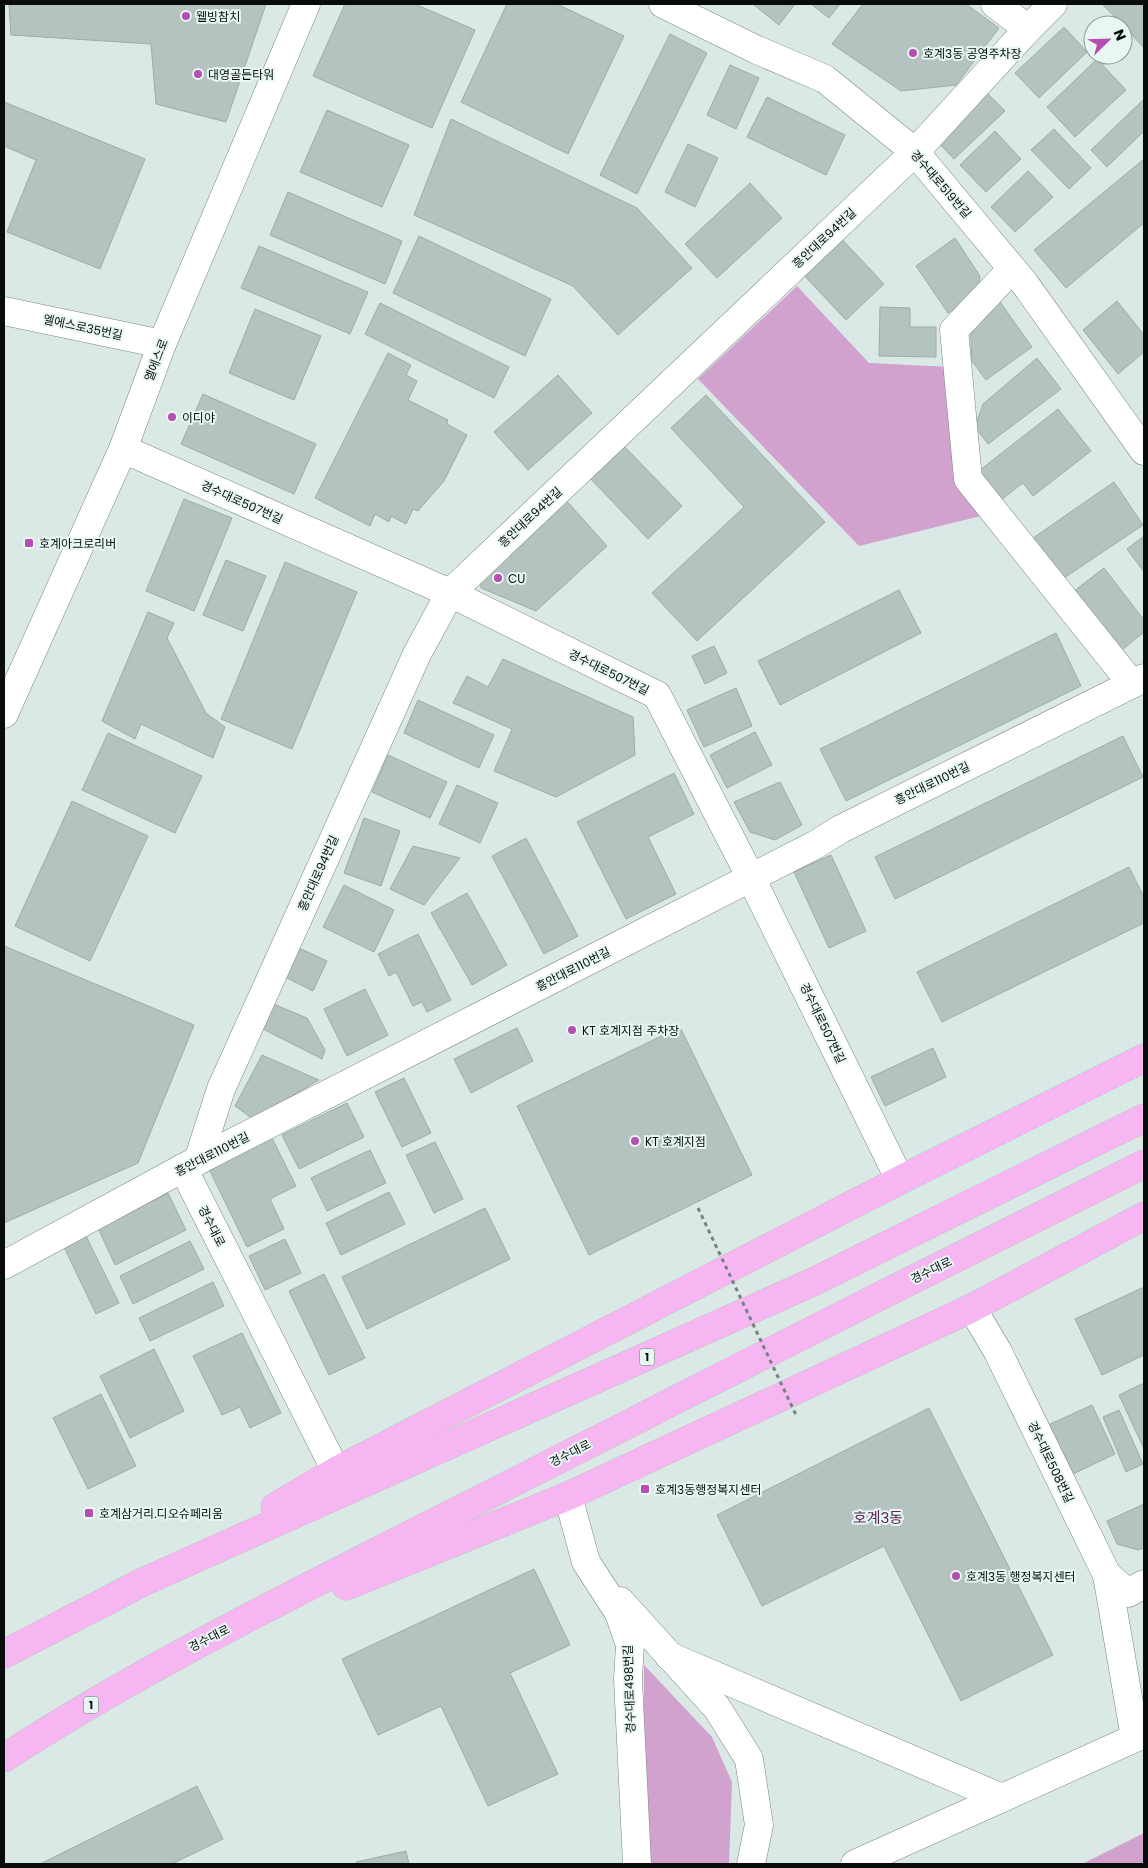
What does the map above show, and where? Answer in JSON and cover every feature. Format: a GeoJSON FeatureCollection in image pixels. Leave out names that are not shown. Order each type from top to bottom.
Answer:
{"type":"FeatureCollection","features":[{"type":"Feature","properties":{"kind":"main road"},"geometry":{"type":"LineString","coordinates":[[143,1582],[336,1471],[900,1180],[1144,1058]]}},
{"type":"Feature","properties":{"kind":"main road","name":"1"},"geometry":{"type":"LineString","coordinates":[[4,1654],[143,1582],[815,1281],[1144,1118]]}},
{"type":"Feature","properties":{"kind":"main road","name":"경수대로"},"geometry":{"type":"LineString","coordinates":[[4,1758],[48,1730],[180,1653],[830,1320],[1144,1164]]}},
{"type":"Feature","properties":{"kind":"main road"},"geometry":{"type":"LineString","coordinates":[[180,1653],[568,1496],[972,1308],[1144,1216]]}},
{"type":"Feature","properties":{"kind":"street","name":"엘에스로"},"geometry":{"type":"LineString","coordinates":[[4,714],[122,449],[162,344],[306,4]]}},
{"type":"Feature","properties":{"kind":"street","name":"경수대로519번길"},"geometry":{"type":"LineString","coordinates":[[663,4],[757,50],[825,79],[915,152],[1012,268],[1144,451]]}},
{"type":"Feature","properties":{"kind":"street"},"geometry":{"type":"LineString","coordinates":[[995,4],[1028,29]]}},
{"type":"Feature","properties":{"kind":"street","name":"흥안대로94번길"},"geometry":{"type":"LineString","coordinates":[[191,1165],[221,1089],[417,654],[450,593],[915,152],[1053,4]]}},
{"type":"Feature","properties":{"kind":"street"},"geometry":{"type":"LineString","coordinates":[[1012,268],[954,330],[968,478],[1138,681]]}},
{"type":"Feature","properties":{"kind":"street","name":"엘에스로35번길"},"geometry":{"type":"LineString","coordinates":[[4,311],[162,344]]}},
{"type":"Feature","properties":{"kind":"street","name":"경수대로507번길"},"geometry":{"type":"LineString","coordinates":[[122,449],[450,593],[657,695],[751,878],[900,1180]]}},
{"type":"Feature","properties":{"kind":"street","name":"흥안대로110번길"},"geometry":{"type":"LineString","coordinates":[[4,1265],[191,1165],[815,845],[841,829],[1138,681]]}},
{"type":"Feature","properties":{"kind":"street","name":"경수대로"},"geometry":{"type":"LineString","coordinates":[[191,1165],[336,1471]]}},
{"type":"Feature","properties":{"kind":"street","name":"경수대로508번길"},"geometry":{"type":"LineString","coordinates":[[972,1308],[998,1352],[1107,1575],[1128,1593],[1144,1584]]}},
{"type":"Feature","properties":{"kind":"street","name":"경수대로498번길"},"geometry":{"type":"LineString","coordinates":[[568,1496],[586,1562],[620,1613],[630,1646],[628,1679],[634,1836],[637,1864]]}},
{"type":"Feature","properties":{"kind":"street"},"geometry":{"type":"LineString","coordinates":[[586,1562],[717,1708],[748,1759],[759,1825],[751,1864]]}},
{"type":"Feature","properties":{"kind":"street"},"geometry":{"type":"LineString","coordinates":[[855,1864],[1139,1736],[1107,1575]]}},
{"type":"Feature","properties":{"kind":"street"},"geometry":{"type":"LineString","coordinates":[[669,1656],[1002,1798]]}},
{"type":"Feature","properties":{"kind":"path"},"geometry":{"type":"LineString","coordinates":[[698,1208],[796,1415]]}},
{"type":"Feature","properties":{"kind":"shaded area"},"geometry":{"type":"Polygon","coordinates":[[[797,286],[869,363],[950,367],[981,516],[859,546],[698,379],[797,286]]]}},
{"type":"Feature","properties":{"kind":"shaded area"},"geometry":{"type":"Polygon","coordinates":[[[644,1665],[712,1737],[732,1782],[729,1864],[650,1864],[644,1804],[644,1665]]]}},
{"type":"Feature","properties":{"kind":"shaded area"},"geometry":{"type":"Polygon","coordinates":[[[1144,1833],[1144,1864],[1082,1864],[1144,1833]]]}},
{"type":"Feature","properties":{"kind":"building","name":"대영골든타워"},"geometry":{"type":"Polygon","coordinates":[[[9,4],[266,4],[226,122],[156,104],[151,44],[11,35],[9,4]]]}},
{"type":"Feature","properties":{"kind":"building"},"geometry":{"type":"Polygon","coordinates":[[[345,4],[415,4],[475,30],[432,128],[313,76],[345,4]]]}},
{"type":"Feature","properties":{"kind":"building"},"geometry":{"type":"Polygon","coordinates":[[[507,4],[557,4],[624,36],[568,154],[461,102],[507,4]]]}},
{"type":"Feature","properties":{"kind":"building"},"geometry":{"type":"Polygon","coordinates":[[[755,4],[795,4],[779,25],[755,4]]]}},
{"type":"Feature","properties":{"kind":"building"},"geometry":{"type":"Polygon","coordinates":[[[811,4],[840,4],[829,18],[811,4]]]}},
{"type":"Feature","properties":{"kind":"building","name":"호계3동 공영주차장"},"geometry":{"type":"Polygon","coordinates":[[[863,4],[966,4],[999,28],[956,85],[901,91],[832,44],[863,4]]]}},
{"type":"Feature","properties":{"kind":"building"},"geometry":{"type":"Polygon","coordinates":[[[1102,4],[1144,4],[1144,48],[1133,36],[1133,15],[1113,15],[1102,4]]]}},
{"type":"Feature","properties":{"kind":"building"},"geometry":{"type":"Polygon","coordinates":[[[1064,27],[1083,48],[1083,56],[1039,98],[1015,73],[1064,27]]]}},
{"type":"Feature","properties":{"kind":"building"},"geometry":{"type":"Polygon","coordinates":[[[670,34],[707,53],[637,194],[600,175],[670,34]]]}},
{"type":"Feature","properties":{"kind":"building"},"geometry":{"type":"Polygon","coordinates":[[[730,65],[759,78],[736,129],[707,115],[730,65]]]}},
{"type":"Feature","properties":{"kind":"building"},"geometry":{"type":"Polygon","coordinates":[[[1091,65],[1103,65],[1126,90],[1075,137],[1047,107],[1091,65]]]}},
{"type":"Feature","properties":{"kind":"building"},"geometry":{"type":"Polygon","coordinates":[[[986,92],[1005,111],[954,159],[936,140],[986,92]]]}},
{"type":"Feature","properties":{"kind":"building"},"geometry":{"type":"Polygon","coordinates":[[[767,97],[845,135],[826,175],[747,137],[767,97]]]}},
{"type":"Feature","properties":{"kind":"building"},"geometry":{"type":"Polygon","coordinates":[[[1144,99],[1144,131],[1107,167],[1091,150],[1144,99]]]}},
{"type":"Feature","properties":{"kind":"building"},"geometry":{"type":"Polygon","coordinates":[[[4,102],[145,159],[100,269],[7,232],[36,160],[4,146],[4,102]]]}},
{"type":"Feature","properties":{"kind":"building"},"geometry":{"type":"Polygon","coordinates":[[[327,110],[409,145],[382,207],[300,172],[327,110]]]}},
{"type":"Feature","properties":{"kind":"building"},"geometry":{"type":"Polygon","coordinates":[[[451,119],[637,208],[692,268],[618,335],[573,286],[414,215],[451,119]]]}},
{"type":"Feature","properties":{"kind":"building"},"geometry":{"type":"Polygon","coordinates":[[[1054,129],[1091,168],[1069,189],[1031,150],[1054,129]]]}},
{"type":"Feature","properties":{"kind":"building"},"geometry":{"type":"Polygon","coordinates":[[[995,131],[1021,159],[986,192],[960,165],[995,131]]]}},
{"type":"Feature","properties":{"kind":"building"},"geometry":{"type":"Polygon","coordinates":[[[688,144],[718,158],[695,207],[665,192],[688,144]]]}},
{"type":"Feature","properties":{"kind":"building"},"geometry":{"type":"Polygon","coordinates":[[[1144,159],[1144,223],[1066,288],[1034,250],[1144,159]]]}},
{"type":"Feature","properties":{"kind":"building"},"geometry":{"type":"Polygon","coordinates":[[[1028,171],[1053,197],[1015,232],[991,207],[1028,171]]]}},
{"type":"Feature","properties":{"kind":"building"},"geometry":{"type":"Polygon","coordinates":[[[750,183],[782,218],[717,278],[685,244],[750,183]]]}},
{"type":"Feature","properties":{"kind":"building"},"geometry":{"type":"Polygon","coordinates":[[[288,192],[402,241],[385,284],[270,235],[288,192]]]}},
{"type":"Feature","properties":{"kind":"building"},"geometry":{"type":"Polygon","coordinates":[[[838,235],[884,284],[846,320],[800,271],[838,235]]]}},
{"type":"Feature","properties":{"kind":"building"},"geometry":{"type":"Polygon","coordinates":[[[419,236],[551,299],[525,356],[393,293],[419,236]]]}},
{"type":"Feature","properties":{"kind":"building"},"geometry":{"type":"Polygon","coordinates":[[[955,238],[980,276],[978,293],[948,313],[916,266],[955,238]]]}},
{"type":"Feature","properties":{"kind":"building"},"geometry":{"type":"Polygon","coordinates":[[[259,246],[368,292],[350,334],[241,288],[259,246]]]}},
{"type":"Feature","properties":{"kind":"building"},"geometry":{"type":"Polygon","coordinates":[[[1117,301],[1144,335],[1144,352],[1118,374],[1083,330],[1117,301]]]}},
{"type":"Feature","properties":{"kind":"building"},"geometry":{"type":"Polygon","coordinates":[[[1000,302],[1032,347],[986,380],[972,361],[970,324],[1000,302]]]}},
{"type":"Feature","properties":{"kind":"building"},"geometry":{"type":"Polygon","coordinates":[[[380,303],[509,367],[494,398],[365,334],[380,303]]]}},
{"type":"Feature","properties":{"kind":"building"},"geometry":{"type":"Polygon","coordinates":[[[880,307],[910,308],[910,327],[936,327],[936,357],[879,356],[880,307]]]}},
{"type":"Feature","properties":{"kind":"building"},"geometry":{"type":"Polygon","coordinates":[[[255,309],[321,336],[294,400],[229,373],[255,309]]]}},
{"type":"Feature","properties":{"kind":"building"},"geometry":{"type":"Polygon","coordinates":[[[388,353],[411,365],[406,375],[417,381],[408,400],[448,420],[447,424],[467,435],[444,481],[418,511],[413,509],[406,524],[391,516],[389,522],[375,514],[370,526],[315,498],[388,353]]]}},
{"type":"Feature","properties":{"kind":"building"},"geometry":{"type":"Polygon","coordinates":[[[1037,358],[1061,389],[988,444],[975,427],[983,404],[1037,358]]]}},
{"type":"Feature","properties":{"kind":"building"},"geometry":{"type":"Polygon","coordinates":[[[558,375],[592,413],[528,470],[494,432],[558,375]]]}},
{"type":"Feature","properties":{"kind":"building"},"geometry":{"type":"Polygon","coordinates":[[[203,394],[316,444],[294,494],[181,444],[203,394]]]}},
{"type":"Feature","properties":{"kind":"building"},"geometry":{"type":"Polygon","coordinates":[[[706,395],[825,522],[697,641],[652,593],[744,507],[671,428],[706,395]]]}},
{"type":"Feature","properties":{"kind":"building"},"geometry":{"type":"Polygon","coordinates":[[[1058,409],[1091,451],[1033,496],[1023,483],[997,503],[975,474],[1058,409]]]}},
{"type":"Feature","properties":{"kind":"building"},"geometry":{"type":"Polygon","coordinates":[[[622,444],[682,506],[648,539],[589,477],[622,444]]]}},
{"type":"Feature","properties":{"kind":"building"},"geometry":{"type":"Polygon","coordinates":[[[1114,482],[1143,525],[1061,580],[1033,538],[1114,482]]]}},
{"type":"Feature","properties":{"kind":"building"},"geometry":{"type":"Polygon","coordinates":[[[184,499],[232,518],[194,611],[146,591],[184,499]]]}},
{"type":"Feature","properties":{"kind":"building"},"geometry":{"type":"Polygon","coordinates":[[[565,499],[607,546],[536,611],[481,588],[480,569],[565,499]]]}},
{"type":"Feature","properties":{"kind":"building"},"geometry":{"type":"Polygon","coordinates":[[[1144,536],[1144,572],[1127,549],[1144,536]]]}},
{"type":"Feature","properties":{"kind":"building"},"geometry":{"type":"Polygon","coordinates":[[[226,560],[266,576],[243,631],[203,615],[226,560]]]}},
{"type":"Feature","properties":{"kind":"building"},"geometry":{"type":"Polygon","coordinates":[[[285,562],[357,592],[292,749],[221,719],[285,562]]]}},
{"type":"Feature","properties":{"kind":"building"},"geometry":{"type":"Polygon","coordinates":[[[1104,568],[1144,620],[1144,632],[1117,654],[1070,594],[1104,568]]]}},
{"type":"Feature","properties":{"kind":"building"},"geometry":{"type":"Polygon","coordinates":[[[899,590],[921,633],[780,705],[758,661],[899,590]]]}},
{"type":"Feature","properties":{"kind":"building"},"geometry":{"type":"Polygon","coordinates":[[[148,612],[174,623],[167,638],[206,713],[225,727],[213,758],[141,724],[135,739],[102,721],[148,612]]]}},
{"type":"Feature","properties":{"kind":"building"},"geometry":{"type":"Polygon","coordinates":[[[1056,633],[1081,686],[846,801],[820,749],[1056,633]]]}},
{"type":"Feature","properties":{"kind":"building"},"geometry":{"type":"Polygon","coordinates":[[[714,646],[727,673],[705,684],[692,656],[714,646]]]}},
{"type":"Feature","properties":{"kind":"building"},"geometry":{"type":"Polygon","coordinates":[[[503,659],[633,717],[635,755],[556,797],[494,771],[512,729],[453,703],[467,676],[488,687],[503,659]]]}},
{"type":"Feature","properties":{"kind":"building"},"geometry":{"type":"Polygon","coordinates":[[[736,688],[752,726],[704,747],[687,710],[736,688]]]}},
{"type":"Feature","properties":{"kind":"building"},"geometry":{"type":"Polygon","coordinates":[[[418,700],[494,735],[479,768],[404,733],[418,700]]]}},
{"type":"Feature","properties":{"kind":"building"},"geometry":{"type":"Polygon","coordinates":[[[755,732],[772,765],[727,788],[710,755],[755,732]]]}},
{"type":"Feature","properties":{"kind":"building"},"geometry":{"type":"Polygon","coordinates":[[[108,733],[202,776],[175,833],[82,790],[108,733]]]}},
{"type":"Feature","properties":{"kind":"building"},"geometry":{"type":"Polygon","coordinates":[[[1123,736],[1143,777],[895,899],[875,857],[1123,736]]]}},
{"type":"Feature","properties":{"kind":"building"},"geometry":{"type":"Polygon","coordinates":[[[388,755],[447,782],[430,818],[372,792],[388,755]]]}},
{"type":"Feature","properties":{"kind":"building"},"geometry":{"type":"Polygon","coordinates":[[[674,773],[694,814],[648,837],[676,894],[626,919],[577,822],[674,773]]]}},
{"type":"Feature","properties":{"kind":"building"},"geometry":{"type":"Polygon","coordinates":[[[780,782],[802,825],[775,840],[750,832],[734,802],[780,782]]]}},
{"type":"Feature","properties":{"kind":"building"},"geometry":{"type":"Polygon","coordinates":[[[457,785],[498,803],[480,843],[439,824],[457,785]]]}},
{"type":"Feature","properties":{"kind":"building"},"geometry":{"type":"Polygon","coordinates":[[[72,801],[148,836],[90,961],[15,926],[72,801]]]}},
{"type":"Feature","properties":{"kind":"building"},"geometry":{"type":"Polygon","coordinates":[[[364,818],[400,831],[381,886],[344,873],[364,818]]]}},
{"type":"Feature","properties":{"kind":"building"},"geometry":{"type":"Polygon","coordinates":[[[526,838],[578,936],[544,954],[492,856],[526,838]]]}},
{"type":"Feature","properties":{"kind":"building"},"geometry":{"type":"Polygon","coordinates":[[[413,846],[460,858],[424,905],[390,889],[413,846]]]}},
{"type":"Feature","properties":{"kind":"building"},"geometry":{"type":"Polygon","coordinates":[[[831,855],[866,931],[829,948],[794,872],[831,855]]]}},
{"type":"Feature","properties":{"kind":"building"},"geometry":{"type":"Polygon","coordinates":[[[1129,867],[1144,897],[1144,923],[942,1022],[917,972],[1129,867]]]}},
{"type":"Feature","properties":{"kind":"building"},"geometry":{"type":"Polygon","coordinates":[[[344,885],[394,910],[374,952],[323,927],[344,885]]]}},
{"type":"Feature","properties":{"kind":"building"},"geometry":{"type":"Polygon","coordinates":[[[467,893],[507,965],[472,985],[431,913],[467,893]]]}},
{"type":"Feature","properties":{"kind":"building"},"geometry":{"type":"Polygon","coordinates":[[[418,934],[451,1000],[427,1012],[422,1002],[413,1006],[396,972],[389,976],[378,954],[418,934]]]}},
{"type":"Feature","properties":{"kind":"building"},"geometry":{"type":"Polygon","coordinates":[[[4,946],[194,1025],[138,1163],[4,1223],[4,946]]]}},
{"type":"Feature","properties":{"kind":"building"},"geometry":{"type":"Polygon","coordinates":[[[299,948],[327,961],[313,991],[285,977],[299,948]]]}},
{"type":"Feature","properties":{"kind":"building"},"geometry":{"type":"Polygon","coordinates":[[[365,989],[388,1035],[347,1056],[324,1009],[365,989]]]}},
{"type":"Feature","properties":{"kind":"building"},"geometry":{"type":"Polygon","coordinates":[[[271,1003],[307,1018],[325,1050],[322,1059],[259,1027],[271,1003]]]}},
{"type":"Feature","properties":{"kind":"building","name":"KT 호계지점"},"geometry":{"type":"Polygon","coordinates":[[[680,1027],[752,1175],[589,1255],[517,1106],[680,1027]]]}},
{"type":"Feature","properties":{"kind":"building"},"geometry":{"type":"Polygon","coordinates":[[[517,1028],[533,1061],[471,1093],[454,1059],[517,1028]]]}},
{"type":"Feature","properties":{"kind":"building"},"geometry":{"type":"Polygon","coordinates":[[[933,1048],[946,1077],[885,1106],[871,1077],[933,1048]]]}},
{"type":"Feature","properties":{"kind":"building"},"geometry":{"type":"Polygon","coordinates":[[[262,1055],[319,1080],[253,1119],[235,1106],[262,1055]]]}},
{"type":"Feature","properties":{"kind":"building"},"geometry":{"type":"Polygon","coordinates":[[[404,1078],[431,1133],[402,1147],[375,1092],[404,1078]]]}},
{"type":"Feature","properties":{"kind":"building"},"geometry":{"type":"Polygon","coordinates":[[[347,1103],[364,1137],[299,1169],[282,1135],[347,1103]]]}},
{"type":"Feature","properties":{"kind":"building"},"geometry":{"type":"Polygon","coordinates":[[[272,1138],[296,1186],[270,1199],[284,1229],[247,1247],[209,1169],[272,1138]]]}},
{"type":"Feature","properties":{"kind":"building"},"geometry":{"type":"Polygon","coordinates":[[[435,1142],[463,1199],[434,1213],[406,1155],[435,1142]]]}},
{"type":"Feature","properties":{"kind":"building"},"geometry":{"type":"Polygon","coordinates":[[[370,1150],[386,1183],[327,1211],[311,1178],[370,1150]]]}},
{"type":"Feature","properties":{"kind":"building"},"geometry":{"type":"Polygon","coordinates":[[[389,1192],[405,1224],[341,1255],[326,1223],[389,1192]]]}},
{"type":"Feature","properties":{"kind":"building"},"geometry":{"type":"Polygon","coordinates":[[[168,1193],[186,1230],[115,1265],[98,1228],[168,1193]]]}},
{"type":"Feature","properties":{"kind":"building"},"geometry":{"type":"Polygon","coordinates":[[[485,1208],[510,1259],[367,1329],[342,1277],[485,1208]]]}},
{"type":"Feature","properties":{"kind":"building"},"geometry":{"type":"Polygon","coordinates":[[[86,1236],[119,1303],[96,1314],[64,1247],[86,1236]]]}},
{"type":"Feature","properties":{"kind":"building"},"geometry":{"type":"Polygon","coordinates":[[[285,1239],[301,1273],[265,1290],[249,1256],[285,1239]]]}},
{"type":"Feature","properties":{"kind":"building"},"geometry":{"type":"Polygon","coordinates":[[[190,1241],[204,1269],[133,1304],[120,1276],[190,1241]]]}},
{"type":"Feature","properties":{"kind":"building"},"geometry":{"type":"Polygon","coordinates":[[[324,1274],[365,1358],[329,1375],[289,1291],[324,1274]]]}},
{"type":"Feature","properties":{"kind":"building"},"geometry":{"type":"Polygon","coordinates":[[[213,1282],[224,1306],[150,1341],[139,1318],[213,1282]]]}},
{"type":"Feature","properties":{"kind":"building"},"geometry":{"type":"Polygon","coordinates":[[[1144,1287],[1144,1355],[1102,1375],[1075,1319],[1144,1287]]]}},
{"type":"Feature","properties":{"kind":"building"},"geometry":{"type":"Polygon","coordinates":[[[242,1333],[281,1413],[250,1428],[240,1407],[222,1415],[193,1356],[242,1333]]]}},
{"type":"Feature","properties":{"kind":"building"},"geometry":{"type":"Polygon","coordinates":[[[154,1349],[184,1411],[130,1438],[100,1376],[154,1349]]]}},
{"type":"Feature","properties":{"kind":"building"},"geometry":{"type":"Polygon","coordinates":[[[1144,1383],[1144,1449],[1119,1395],[1144,1383]]]}},
{"type":"Feature","properties":{"kind":"building"},"geometry":{"type":"Polygon","coordinates":[[[101,1394],[136,1466],[88,1489],[53,1418],[101,1394]]]}},
{"type":"Feature","properties":{"kind":"building"},"geometry":{"type":"Polygon","coordinates":[[[1092,1405],[1115,1454],[1069,1476],[1046,1426],[1092,1405]]]}},
{"type":"Feature","properties":{"kind":"building","name":"호계3동 행정복지센터"},"geometry":{"type":"Polygon","coordinates":[[[929,1408],[1053,1655],[961,1701],[884,1546],[762,1606],[717,1515],[929,1408]]]}},
{"type":"Feature","properties":{"kind":"building"},"geometry":{"type":"Polygon","coordinates":[[[1119,1410],[1143,1464],[1126,1472],[1103,1417],[1119,1410]]]}},
{"type":"Feature","properties":{"kind":"building"},"geometry":{"type":"Polygon","coordinates":[[[1144,1504],[1144,1548],[1138,1550],[1117,1544],[1107,1521],[1144,1504]]]}},
{"type":"Feature","properties":{"kind":"building"},"geometry":{"type":"Polygon","coordinates":[[[534,1569],[570,1645],[510,1673],[558,1774],[488,1806],[441,1706],[378,1735],[342,1659],[534,1569]]]}},
{"type":"Feature","properties":{"kind":"building"},"geometry":{"type":"Polygon","coordinates":[[[197,1786],[223,1839],[172,1864],[40,1864],[197,1786]]]}},
{"type":"Feature","properties":{"kind":"building"},"geometry":{"type":"Polygon","coordinates":[[[406,1851],[409,1864],[356,1864],[356,1862],[406,1851]]]}},
{"type":"Feature","properties":{"kind":"place","name":"웰빙참치"},"geometry":{"type":"Point","coordinates":[186,16]}},
{"type":"Feature","properties":{"kind":"place","name":"호계3동 공영주차장"},"geometry":{"type":"Point","coordinates":[913,53]}},
{"type":"Feature","properties":{"kind":"place","name":"대영골든타워"},"geometry":{"type":"Point","coordinates":[198,74]}},
{"type":"Feature","properties":{"kind":"place","name":"이디야"},"geometry":{"type":"Point","coordinates":[172,417]}},
{"type":"Feature","properties":{"kind":"place","name":"호계아크로리버"},"geometry":{"type":"Point","coordinates":[29,543]}},
{"type":"Feature","properties":{"kind":"place","name":"CU"},"geometry":{"type":"Point","coordinates":[498,578]}},
{"type":"Feature","properties":{"kind":"place","name":"KT 호계지점 주차장"},"geometry":{"type":"Point","coordinates":[572,1030]}},
{"type":"Feature","properties":{"kind":"place","name":"KT 호계지점"},"geometry":{"type":"Point","coordinates":[635,1141]}},
{"type":"Feature","properties":{"kind":"place","name":"호계3동행정복지센터"},"geometry":{"type":"Point","coordinates":[645,1489]}},
{"type":"Feature","properties":{"kind":"place","name":"호계삼거리.디오슈페리움"},"geometry":{"type":"Point","coordinates":[89,1513]}},
{"type":"Feature","properties":{"kind":"place","name":"호계3동 행정복지센터"},"geometry":{"type":"Point","coordinates":[956,1576]}},
{"type":"Feature","properties":{"kind":"district","name":"호계3동"},"geometry":{"type":"Point","coordinates":[878,1517]}}]}
